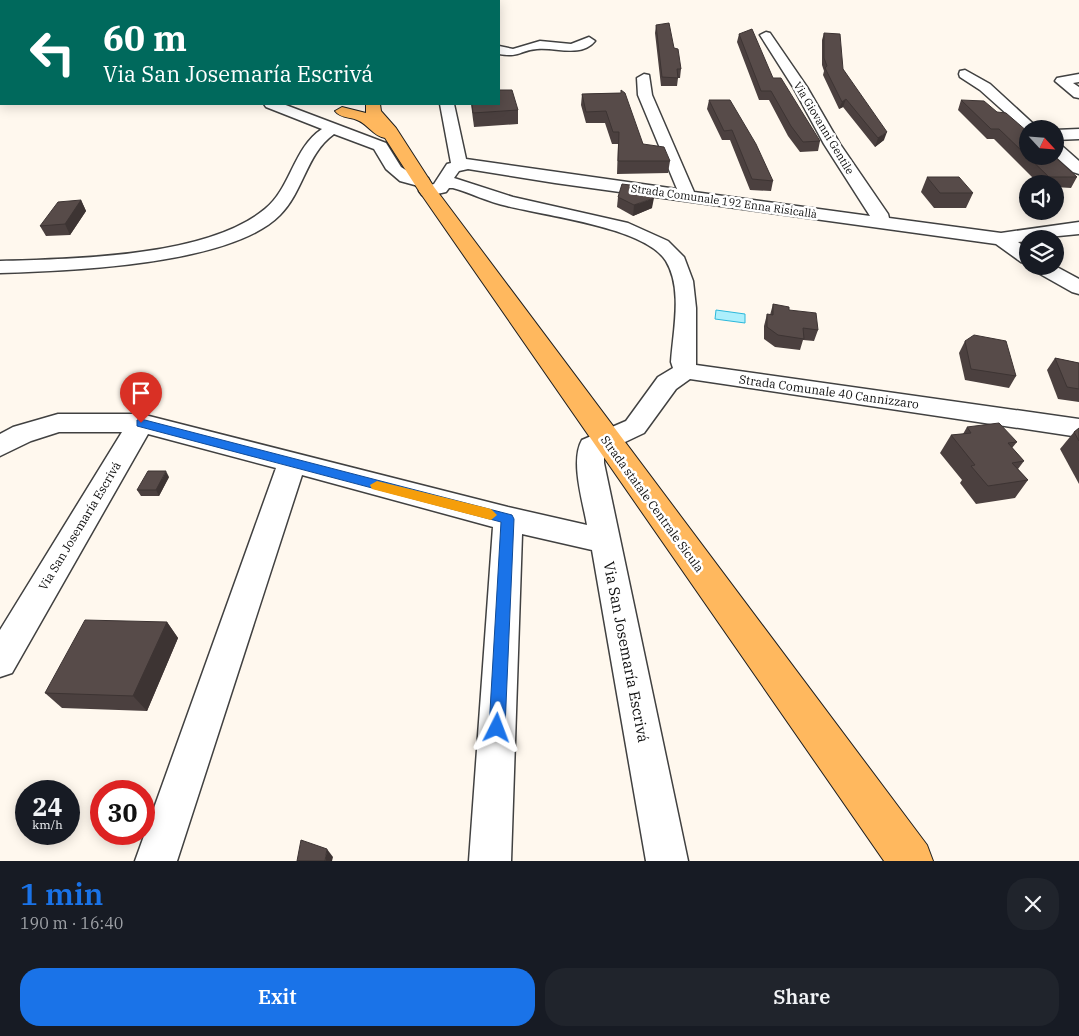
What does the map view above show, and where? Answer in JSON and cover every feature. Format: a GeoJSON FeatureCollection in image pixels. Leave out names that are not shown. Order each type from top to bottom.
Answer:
{"type":"FeatureCollection","features":[{"type":"Feature","properties":{"kind":"main road"},"geometry":{"type":"LineString","coordinates":[[334,115],[370,105]]}},
{"type":"Feature","properties":{"kind":"main road","name":"Strada statale Centrale Sicula"},"geometry":{"type":"LineString","coordinates":[[373,105],[373,112],[390,131],[396,144]]}},
{"type":"Feature","properties":{"kind":"main road","name":"Strada statale Centrale Sicula"},"geometry":{"type":"LineString","coordinates":[[334,115],[373,122],[396,144],[432,185],[606,440],[911,861]]}},
{"type":"Feature","properties":{"kind":"street","name":"Via Giovanni Gentile"},"geometry":{"type":"LineString","coordinates":[[766,35],[800,87],[832,144],[879,214],[880,222]]}},
{"type":"Feature","properties":{"kind":"street"},"geometry":{"type":"LineString","coordinates":[[500,50],[516,53],[537,45],[578,47],[588,41]]}},
{"type":"Feature","properties":{"kind":"street"},"geometry":{"type":"LineString","coordinates":[[965,74],[985,87],[1022,120]]}},
{"type":"Feature","properties":{"kind":"street"},"geometry":{"type":"LineString","coordinates":[[644,78],[645,94],[686,191],[683,196]]}},
{"type":"Feature","properties":{"kind":"street"},"geometry":{"type":"LineString","coordinates":[[1079,78],[1062,81],[1079,94]]}},
{"type":"Feature","properties":{"kind":"street"},"geometry":{"type":"LineString","coordinates":[[277,105],[334,115],[380,146],[392,168],[400,176],[432,185],[626,228],[663,246],[675,260],[686,299],[683,362],[686,371],[667,383],[635,427],[606,440]]}},
{"type":"Feature","properties":{"kind":"street"},"geometry":{"type":"LineString","coordinates":[[432,185],[453,167],[460,164],[456,154],[447,105]]}},
{"type":"Feature","properties":{"kind":"street"},"geometry":{"type":"LineString","coordinates":[[0,267],[96,262],[205,245],[238,235],[272,214],[280,204],[311,145],[324,133],[334,115]]}},
{"type":"Feature","properties":{"kind":"street"},"geometry":{"type":"LineString","coordinates":[[1064,135],[1079,134]]}},
{"type":"Feature","properties":{"kind":"street"},"geometry":{"type":"LineString","coordinates":[[1064,156],[1079,169]]}},
{"type":"Feature","properties":{"kind":"street","name":"Strada Comunale 192 Enna Risicallà"},"geometry":{"type":"LineString","coordinates":[[460,164],[1001,239],[1019,252]]}},
{"type":"Feature","properties":{"kind":"street"},"geometry":{"type":"LineString","coordinates":[[1001,239],[1079,228]]}},
{"type":"Feature","properties":{"kind":"street"},"geometry":{"type":"LineString","coordinates":[[1056,275],[1079,288]]}},
{"type":"Feature","properties":{"kind":"street","name":"Strada Comunale 40 Cannizzaro"},"geometry":{"type":"LineString","coordinates":[[686,371],[1079,428]]}},
{"type":"Feature","properties":{"kind":"street"},"geometry":{"type":"LineString","coordinates":[[0,446],[22,434],[58,422],[141,423],[508,519],[605,541]]}},
{"type":"Feature","properties":{"kind":"street","name":"Via San Josemaría Escrivá"},"geometry":{"type":"LineString","coordinates":[[0,661],[141,423]]}},
{"type":"Feature","properties":{"kind":"street","name":"Via San Josemaría Escrivá"},"geometry":{"type":"LineString","coordinates":[[606,440],[591,447],[590,463],[667,861]]}},
{"type":"Feature","properties":{"kind":"street"},"geometry":{"type":"LineString","coordinates":[[156,861],[292,463]]}},
{"type":"Feature","properties":{"kind":"street"},"geometry":{"type":"LineString","coordinates":[[490,861],[508,519]]}},
{"type":"Feature","properties":{"kind":"water"},"geometry":{"type":"Polygon","coordinates":[[[716,310],[745,314],[745,323],[715,319],[716,310]]]}},
{"type":"Feature","properties":{"kind":"building"},"geometry":{"type":"Polygon","coordinates":[[[669,23],[674,48],[678,49],[681,69],[677,69],[678,78],[662,77],[656,25],[669,23]]]}},
{"type":"Feature","properties":{"kind":"building"},"geometry":{"type":"Polygon","coordinates":[[[752,29],[773,78],[781,78],[820,141],[803,142],[791,126],[771,91],[761,91],[739,34],[752,29]]]}},
{"type":"Feature","properties":{"kind":"building"},"geometry":{"type":"Polygon","coordinates":[[[824,33],[840,34],[843,69],[887,132],[878,138],[846,99],[842,102],[825,68],[827,66],[824,58],[824,33]]]}},
{"type":"Feature","properties":{"kind":"building"},"geometry":{"type":"Polygon","coordinates":[[[500,90],[512,90],[518,110],[473,113],[472,105],[500,105],[500,90]]]}},
{"type":"Feature","properties":{"kind":"building"},"geometry":{"type":"Polygon","coordinates":[[[621,90],[625,93],[643,144],[664,147],[670,161],[618,161],[619,132],[613,132],[606,111],[586,112],[582,94],[621,93],[621,90]]]}},
{"type":"Feature","properties":{"kind":"building"},"geometry":{"type":"Polygon","coordinates":[[[709,100],[730,100],[756,144],[773,181],[752,179],[732,130],[724,131],[709,100]]]}},
{"type":"Feature","properties":{"kind":"building"},"geometry":{"type":"Polygon","coordinates":[[[961,100],[984,101],[997,112],[1006,113],[1019,124],[1019,148],[999,129],[991,129],[961,100]]]}},
{"type":"Feature","properties":{"kind":"building"},"geometry":{"type":"Polygon","coordinates":[[[1036,165],[1064,165],[1077,177],[1064,177],[1064,175],[1047,175],[1036,165]]]}},
{"type":"Feature","properties":{"kind":"building"},"geometry":{"type":"Polygon","coordinates":[[[927,177],[959,177],[973,193],[940,193],[927,177]]]}},
{"type":"Feature","properties":{"kind":"building"},"geometry":{"type":"Polygon","coordinates":[[[622,184],[630,185],[654,198],[634,205],[618,197],[622,184]]]}},
{"type":"Feature","properties":{"kind":"building"},"geometry":{"type":"Polygon","coordinates":[[[81,200],[65,224],[40,226],[58,202],[81,200]]]}},
{"type":"Feature","properties":{"kind":"building"},"geometry":{"type":"Polygon","coordinates":[[[773,304],[789,307],[789,310],[816,313],[818,330],[803,328],[804,339],[778,335],[767,327],[767,314],[773,315],[773,304]]]}},
{"type":"Feature","properties":{"kind":"building"},"geometry":{"type":"Polygon","coordinates":[[[974,335],[1006,341],[1016,376],[971,369],[965,341],[974,335]]]}},
{"type":"Feature","properties":{"kind":"building"},"geometry":{"type":"Polygon","coordinates":[[[1055,358],[1079,363],[1079,389],[1067,387],[1055,358]]]}},
{"type":"Feature","properties":{"kind":"building"},"geometry":{"type":"Polygon","coordinates":[[[999,423],[1017,442],[1008,443],[1024,461],[1012,463],[1028,480],[988,486],[971,466],[975,465],[951,435],[971,433],[967,427],[999,423]]]}},
{"type":"Feature","properties":{"kind":"building"},"geometry":{"type":"Polygon","coordinates":[[[1079,428],[1079,441],[1074,432],[1079,428]]]}},
{"type":"Feature","properties":{"kind":"building"},"geometry":{"type":"Polygon","coordinates":[[[148,471],[166,471],[156,490],[137,490],[148,471]]]}},
{"type":"Feature","properties":{"kind":"building"},"geometry":{"type":"Polygon","coordinates":[[[85,620],[167,622],[133,696],[45,693],[85,620]]]}},
{"type":"Feature","properties":{"kind":"building"},"geometry":{"type":"Polygon","coordinates":[[[301,840],[327,849],[325,861],[297,861],[301,840]]]}},
{"type":"Feature","properties":{"kind":"slow traffic"},"geometry":{"type":"LineString","coordinates":[[377,485],[491,515]]}},
{"type":"Feature","properties":{"kind":"route"},"geometry":{"type":"LineString","coordinates":[[141,423],[508,519],[497,728]]}}]}
